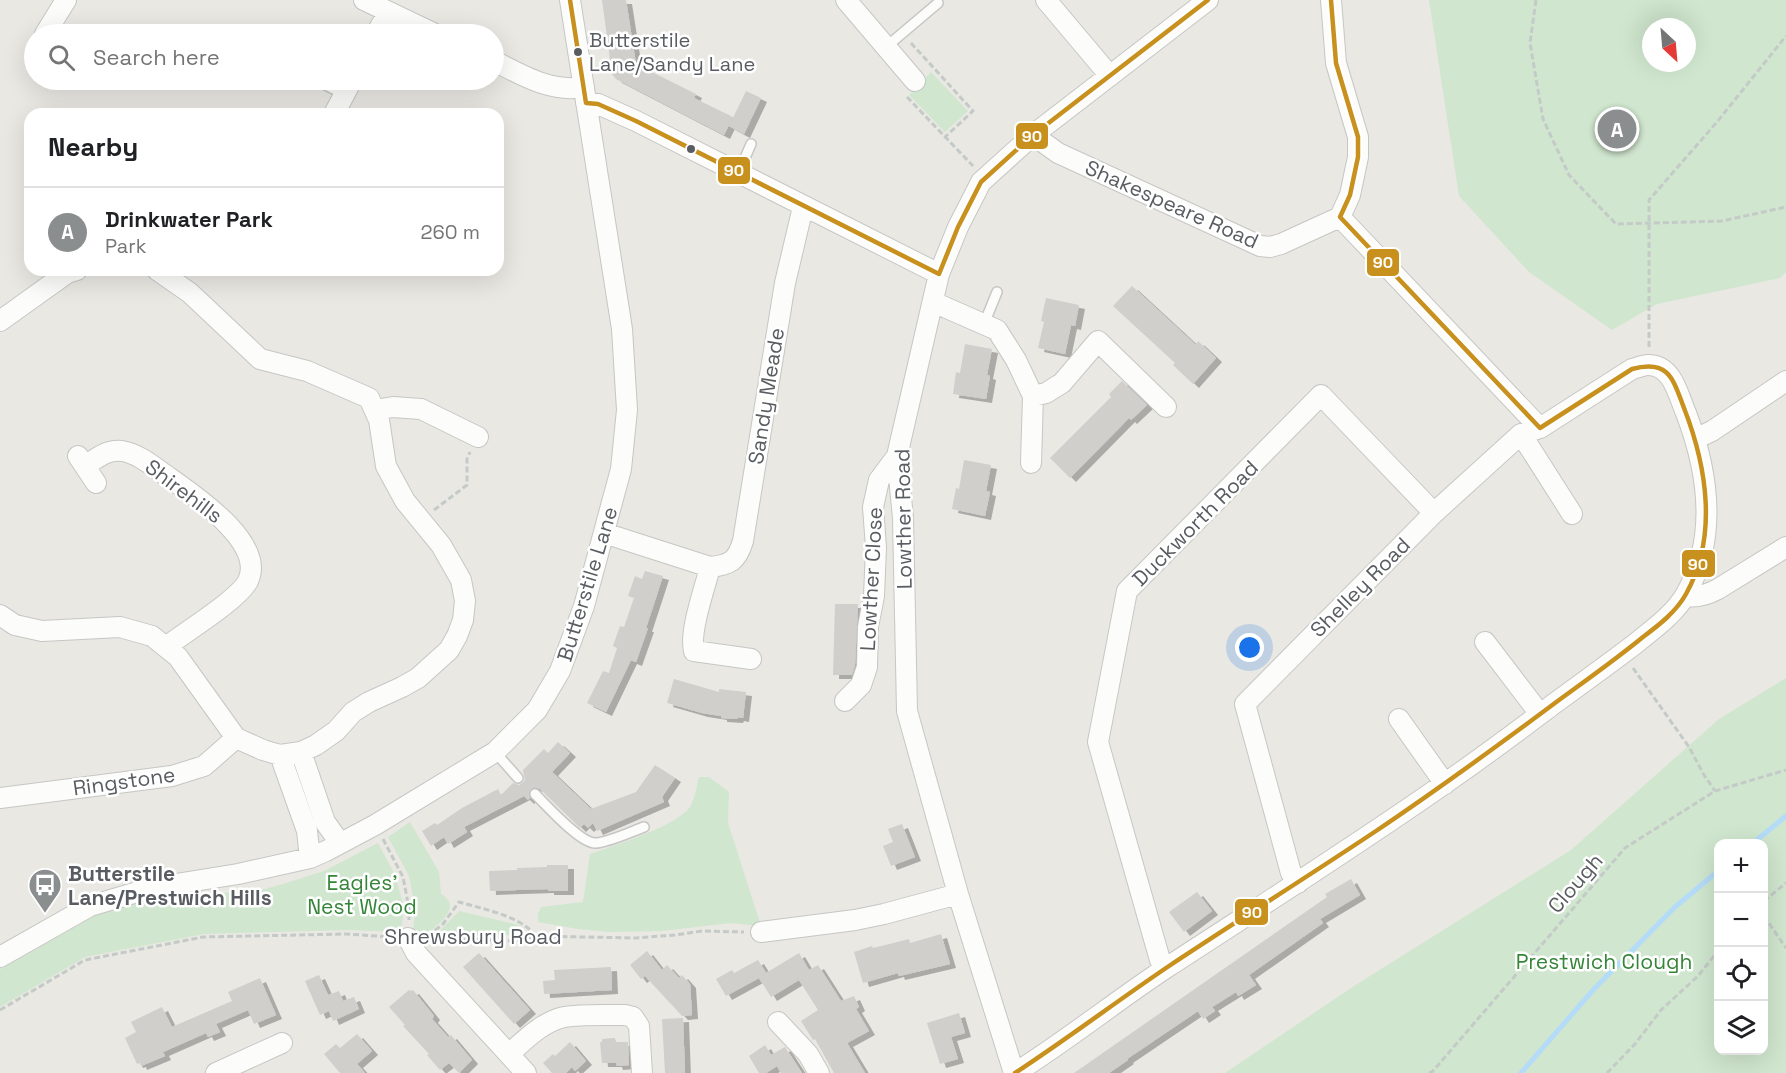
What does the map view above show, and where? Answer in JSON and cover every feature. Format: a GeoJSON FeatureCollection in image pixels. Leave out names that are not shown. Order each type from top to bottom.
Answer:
{"type":"FeatureCollection","features":[{"type":"Feature","properties":{"kind":"street"},"geometry":{"type":"LineString","coordinates":[[51,24],[66,0]]}},
{"type":"Feature","properties":{"kind":"street"},"geometry":{"type":"LineString","coordinates":[[364,0],[413,24]]}},
{"type":"Feature","properties":{"kind":"street","name":"Butterstile Lane"},"geometry":{"type":"LineString","coordinates":[[0,957],[90,906],[151,888],[238,874],[310,858],[375,825],[495,752],[537,710],[560,671],[584,606],[621,469],[627,410],[622,329],[570,0]]}},
{"type":"Feature","properties":{"kind":"street"},"geometry":{"type":"LineString","coordinates":[[846,0],[886,47],[909,87]]}},
{"type":"Feature","properties":{"kind":"street"},"geometry":{"type":"LineString","coordinates":[[1046,0],[1110,76]]}},
{"type":"Feature","properties":{"kind":"street","name":"Lowther Road"},"geometry":{"type":"LineString","coordinates":[[1014,1073],[958,894],[907,711],[903,518],[897,456],[939,274],[958,226],[981,182],[1033,135],[1208,0]]}},
{"type":"Feature","properties":{"kind":"street"},"geometry":{"type":"LineString","coordinates":[[1331,0],[1336,63],[1358,137],[1358,157],[1350,195],[1340,217],[1531,431],[1572,514]]}},
{"type":"Feature","properties":{"kind":"street"},"geometry":{"type":"LineString","coordinates":[[382,24],[388,13]]}},
{"type":"Feature","properties":{"kind":"street"},"geometry":{"type":"LineString","coordinates":[[504,65],[555,88],[574,89],[598,104],[739,172],[803,207],[939,274]]}},
{"type":"Feature","properties":{"kind":"street"},"geometry":{"type":"LineString","coordinates":[[337,108],[346,90]]}},
{"type":"Feature","properties":{"kind":"street","name":"Shakespeare Road"},"geometry":{"type":"LineString","coordinates":[[1033,135],[1059,153],[1260,246],[1269,247],[1281,244],[1340,217]]}},
{"type":"Feature","properties":{"kind":"street","name":"Sandy Meade"},"geometry":{"type":"LineString","coordinates":[[710,567],[726,565],[733,561],[740,552],[743,541],[784,283],[803,207]]}},
{"type":"Feature","properties":{"kind":"street"},"geometry":{"type":"LineString","coordinates":[[0,321],[63,276]]}},
{"type":"Feature","properties":{"kind":"street"},"geometry":{"type":"LineString","coordinates":[[0,615],[15,625],[42,631],[120,627],[152,636],[178,657],[236,738],[280,755],[301,752],[323,741],[336,731],[353,712],[418,678],[449,650],[457,636],[463,620],[465,601],[461,580],[441,545],[405,501],[386,466],[379,420],[369,398],[307,371],[260,359],[190,293],[166,276]]}},
{"type":"Feature","properties":{"kind":"street"},"geometry":{"type":"LineString","coordinates":[[933,302],[997,330],[1016,360],[1033,396],[1031,463]]}},
{"type":"Feature","properties":{"kind":"street"},"geometry":{"type":"LineString","coordinates":[[1033,396],[1046,393],[1062,383],[1098,341],[1166,407]]}},
{"type":"Feature","properties":{"kind":"street"},"geometry":{"type":"LineString","coordinates":[[1014,1073],[1166,968],[1445,784],[1623,653],[1659,624],[1685,596],[1694,577],[1705,537],[1707,517],[1705,486],[1695,438],[1671,377],[1662,369],[1640,367]]}},
{"type":"Feature","properties":{"kind":"street","name":"Shelley Road"},"geometry":{"type":"LineString","coordinates":[[1298,883],[1291,873],[1245,704],[1434,513],[1531,431],[1640,367]]}},
{"type":"Feature","properties":{"kind":"street"},"geometry":{"type":"LineString","coordinates":[[1695,438],[1712,431],[1786,381]]}},
{"type":"Feature","properties":{"kind":"street","name":"Duckworth Road"},"geometry":{"type":"LineString","coordinates":[[1166,968],[1160,960],[1098,742],[1127,591],[1322,395],[1434,513]]}},
{"type":"Feature","properties":{"kind":"street"},"geometry":{"type":"LineString","coordinates":[[375,410],[393,407],[421,409],[478,436]]}},
{"type":"Feature","properties":{"kind":"street","name":"Shirehills"},"geometry":{"type":"LineString","coordinates":[[96,483],[81,461],[105,452],[122,451],[140,458],[227,522],[244,547],[252,564],[248,580],[236,596],[166,647]]}},
{"type":"Feature","properties":{"kind":"street","name":"Lowther Close"},"geometry":{"type":"LineString","coordinates":[[844,702],[861,685],[867,667],[868,627],[874,596],[876,548],[873,507],[879,480],[897,456]]}},
{"type":"Feature","properties":{"kind":"street"},"geometry":{"type":"LineString","coordinates":[[604,533],[710,567],[695,626],[694,651],[751,659]]}},
{"type":"Feature","properties":{"kind":"street"},"geometry":{"type":"LineString","coordinates":[[1685,596],[1694,598],[1718,589],[1786,547]]}},
{"type":"Feature","properties":{"kind":"street"},"geometry":{"type":"LineString","coordinates":[[1485,642],[1540,714]]}},
{"type":"Feature","properties":{"kind":"street"},"geometry":{"type":"LineString","coordinates":[[1399,719],[1445,784]]}},
{"type":"Feature","properties":{"kind":"street","name":"Ringstone"},"geometry":{"type":"LineString","coordinates":[[0,798],[172,776],[204,766],[236,738]]}},
{"type":"Feature","properties":{"kind":"street"},"geometry":{"type":"LineString","coordinates":[[301,752],[325,822],[340,843]]}},
{"type":"Feature","properties":{"kind":"street"},"geometry":{"type":"LineString","coordinates":[[280,755],[307,831],[310,858]]}},
{"type":"Feature","properties":{"kind":"street"},"geometry":{"type":"LineString","coordinates":[[761,932],[855,920],[958,894]]}},
{"type":"Feature","properties":{"kind":"street"},"geometry":{"type":"LineString","coordinates":[[417,938],[416,953],[526,1073]]}},
{"type":"Feature","properties":{"kind":"street"},"geometry":{"type":"LineString","coordinates":[[509,1054],[531,1034],[563,1017],[625,1015],[633,1017],[639,1026],[642,1073]]}},
{"type":"Feature","properties":{"kind":"street"},"geometry":{"type":"LineString","coordinates":[[778,1022],[808,1054],[819,1073]]}},
{"type":"Feature","properties":{"kind":"street"},"geometry":{"type":"LineString","coordinates":[[216,1073],[282,1043]]}},
{"type":"Feature","properties":{"kind":"lane"},"geometry":{"type":"LineString","coordinates":[[886,47],[938,3]]}},
{"type":"Feature","properties":{"kind":"lane"},"geometry":{"type":"LineString","coordinates":[[739,172],[751,144]]}},
{"type":"Feature","properties":{"kind":"lane"},"geometry":{"type":"LineString","coordinates":[[984,324],[997,292]]}},
{"type":"Feature","properties":{"kind":"lane"},"geometry":{"type":"LineString","coordinates":[[495,752],[518,778]]}},
{"type":"Feature","properties":{"kind":"lane"},"geometry":{"type":"LineString","coordinates":[[535,794],[583,839],[595,843],[644,827]]}},
{"type":"Feature","properties":{"kind":"path"},"geometry":{"type":"LineString","coordinates":[[1536,0],[1530,43],[1543,119],[1569,175],[1616,224],[1722,221],[1786,207]]}},
{"type":"Feature","properties":{"kind":"path"},"geometry":{"type":"LineString","coordinates":[[902,33],[973,111],[945,137]]}},
{"type":"Feature","properties":{"kind":"path"},"geometry":{"type":"LineString","coordinates":[[1640,367],[1649,223],[1648,200],[1717,122],[1786,36]]}},
{"type":"Feature","properties":{"kind":"path"},"geometry":{"type":"LineString","coordinates":[[909,87],[945,137],[984,178]]}},
{"type":"Feature","properties":{"kind":"path"},"geometry":{"type":"LineString","coordinates":[[421,520],[467,485],[467,459],[478,436]]}},
{"type":"Feature","properties":{"kind":"path"},"geometry":{"type":"LineString","coordinates":[[1623,653],[1689,747],[1715,791]]}},
{"type":"Feature","properties":{"kind":"path","name":"Clough"},"geometry":{"type":"LineString","coordinates":[[1429,1073],[1625,848],[1715,791],[1786,770]]}},
{"type":"Feature","properties":{"kind":"path"},"geometry":{"type":"LineString","coordinates":[[375,825],[403,877],[417,938],[443,924],[459,902],[519,921],[531,929],[536,936]]}},
{"type":"Feature","properties":{"kind":"path"},"geometry":{"type":"LineString","coordinates":[[1768,898],[1786,883]]}},
{"type":"Feature","properties":{"kind":"path"},"geometry":{"type":"LineString","coordinates":[[1768,922],[1786,948]]}},
{"type":"Feature","properties":{"kind":"path","name":"Shrewsbury Road"},"geometry":{"type":"LineString","coordinates":[[0,1010],[85,960],[203,937],[347,934],[514,941],[536,936],[635,938],[702,931],[761,932]]}},
{"type":"Feature","properties":{"kind":"path"},"geometry":{"type":"LineString","coordinates":[[1607,1073],[1635,1044],[1660,1010],[1698,976],[1714,957]]}},
{"type":"Feature","properties":{"kind":"green space"},"geometry":{"type":"Polygon","coordinates":[[[1429,0],[1786,0],[1786,272],[1780,278],[1657,304],[1612,330],[1529,272],[1459,196],[1429,0]]]}},
{"type":"Feature","properties":{"kind":"green space"},"geometry":{"type":"Polygon","coordinates":[[[931,72],[968,111],[945,132],[909,95],[931,72]]]}},
{"type":"Feature","properties":{"kind":"green space","name":"Prestwich Clough"},"geometry":{"type":"Polygon","coordinates":[[[1786,678],[1786,1073],[1225,1073],[1354,986],[1571,850],[1719,719],[1786,678]]]}},
{"type":"Feature","properties":{"kind":"green space"},"geometry":{"type":"Polygon","coordinates":[[[699,777],[709,777],[729,792],[728,823],[761,926],[731,923],[662,931],[609,932],[538,922],[541,907],[583,902],[590,854],[645,834],[685,813],[691,805],[699,777]]]}},
{"type":"Feature","properties":{"kind":"green space","name":"Eagles' Nest Wood"},"geometry":{"type":"Polygon","coordinates":[[[410,822],[439,872],[441,894],[450,904],[447,915],[427,934],[413,933],[415,908],[409,876],[388,837],[410,822]]]}},
{"type":"Feature","properties":{"kind":"green space","name":"Eagles' Nest Wood"},"geometry":{"type":"Polygon","coordinates":[[[378,843],[395,875],[404,907],[401,932],[348,930],[204,934],[85,957],[0,1007],[0,969],[98,914],[132,902],[182,895],[258,891],[324,871],[378,843]]]}},
{"type":"Feature","properties":{"kind":"green space","name":"Eagles' Nest Wood"},"geometry":{"type":"Polygon","coordinates":[[[459,911],[519,925],[521,932],[514,935],[436,935],[459,911]]]}},
{"type":"Feature","properties":{"kind":"building"},"geometry":{"type":"Polygon","coordinates":[[[602,0],[626,0],[636,64],[696,94],[694,98],[733,117],[724,135],[616,79],[612,74],[602,0]]]}},
{"type":"Feature","properties":{"kind":"building"},"geometry":{"type":"Polygon","coordinates":[[[746,91],[761,98],[744,134],[729,126],[746,91]]]}},
{"type":"Feature","properties":{"kind":"building"},"geometry":{"type":"Polygon","coordinates":[[[1132,286],[1196,345],[1198,341],[1216,358],[1193,384],[1173,365],[1175,363],[1113,306],[1132,286]]]}},
{"type":"Feature","properties":{"kind":"building"},"geometry":{"type":"Polygon","coordinates":[[[1046,298],[1079,305],[1075,326],[1071,325],[1065,354],[1038,348],[1044,322],[1041,321],[1046,298]]]}},
{"type":"Feature","properties":{"kind":"building"},"geometry":{"type":"Polygon","coordinates":[[[965,344],[992,349],[987,375],[990,376],[986,399],[953,394],[956,372],[960,373],[965,344]]]}},
{"type":"Feature","properties":{"kind":"building"},"geometry":{"type":"Polygon","coordinates":[[[1122,381],[1147,405],[1131,420],[1129,418],[1070,478],[1050,458],[1111,397],[1109,394],[1122,381]]]}},
{"type":"Feature","properties":{"kind":"building"},"geometry":{"type":"Polygon","coordinates":[[[964,460],[991,465],[986,491],[990,492],[985,516],[952,509],[956,488],[959,489],[964,460]]]}},
{"type":"Feature","properties":{"kind":"building"},"geometry":{"type":"Polygon","coordinates":[[[645,571],[663,576],[636,662],[631,660],[606,712],[587,703],[603,671],[609,673],[617,648],[613,646],[620,626],[624,627],[634,598],[628,596],[635,576],[642,579],[645,571]]]}},
{"type":"Feature","properties":{"kind":"building"},"geometry":{"type":"Polygon","coordinates":[[[835,604],[858,604],[855,665],[852,675],[833,675],[835,604]]]}},
{"type":"Feature","properties":{"kind":"building"},"geometry":{"type":"Polygon","coordinates":[[[674,679],[719,692],[719,689],[746,692],[743,718],[721,718],[721,716],[667,703],[674,679]]]}},
{"type":"Feature","properties":{"kind":"building"},"geometry":{"type":"Polygon","coordinates":[[[558,742],[570,753],[552,772],[591,809],[636,792],[655,765],[675,778],[662,797],[664,802],[597,831],[593,823],[588,828],[584,824],[580,828],[540,789],[534,787],[529,792],[528,800],[524,796],[464,827],[467,832],[448,844],[444,837],[431,846],[422,831],[435,823],[437,825],[462,808],[498,789],[501,795],[513,783],[519,785],[525,780],[523,770],[544,749],[548,753],[558,742]]]}},
{"type":"Feature","properties":{"kind":"building"},"geometry":{"type":"Polygon","coordinates":[[[902,824],[915,857],[891,866],[883,846],[893,842],[888,829],[902,824]]]}},
{"type":"Feature","properties":{"kind":"building"},"geometry":{"type":"Polygon","coordinates":[[[547,865],[568,865],[568,891],[548,891],[548,889],[490,891],[489,871],[547,867],[547,865]]]}},
{"type":"Feature","properties":{"kind":"building"},"geometry":{"type":"Polygon","coordinates":[[[1351,879],[1360,895],[1320,919],[1323,923],[1249,975],[1256,985],[1238,996],[1236,992],[1212,1007],[1215,1011],[1203,1019],[1198,1011],[1109,1073],[1074,1073],[1327,897],[1325,894],[1351,879]]]}},
{"type":"Feature","properties":{"kind":"building"},"geometry":{"type":"Polygon","coordinates":[[[1197,892],[1212,911],[1184,932],[1169,912],[1197,892]]]}},
{"type":"Feature","properties":{"kind":"building"},"geometry":{"type":"Polygon","coordinates":[[[941,934],[950,964],[899,976],[898,973],[863,983],[854,952],[909,939],[910,943],[941,934]]]}},
{"type":"Feature","properties":{"kind":"building"},"geometry":{"type":"Polygon","coordinates":[[[647,951],[662,970],[667,965],[679,978],[682,975],[690,984],[692,1015],[682,1016],[645,976],[641,979],[630,965],[647,951]]]}},
{"type":"Feature","properties":{"kind":"building"},"geometry":{"type":"Polygon","coordinates":[[[479,953],[530,1010],[514,1024],[463,967],[479,953]]]}},
{"type":"Feature","properties":{"kind":"building"},"geometry":{"type":"Polygon","coordinates":[[[799,953],[809,970],[818,965],[841,1001],[854,996],[859,1007],[856,1009],[869,1031],[847,1043],[865,1073],[834,1073],[815,1039],[813,1040],[801,1021],[818,1010],[799,980],[771,997],[759,978],[726,996],[716,979],[732,970],[734,973],[758,960],[766,973],[799,953]]]}},
{"type":"Feature","properties":{"kind":"building"},"geometry":{"type":"Polygon","coordinates":[[[611,967],[612,990],[544,994],[543,981],[555,980],[554,970],[611,967]]]}},
{"type":"Feature","properties":{"kind":"building"},"geometry":{"type":"Polygon","coordinates":[[[319,975],[328,995],[339,991],[343,1001],[354,997],[359,1009],[333,1021],[329,1011],[320,1015],[305,981],[319,975]]]}},
{"type":"Feature","properties":{"kind":"building"},"geometry":{"type":"Polygon","coordinates":[[[260,978],[276,1015],[254,1024],[248,1010],[216,1024],[220,1032],[208,1037],[206,1033],[163,1052],[165,1056],[141,1066],[140,1063],[137,1064],[125,1038],[136,1032],[131,1022],[162,1007],[172,1027],[232,1001],[228,992],[260,978]]]}},
{"type":"Feature","properties":{"kind":"building"},"geometry":{"type":"Polygon","coordinates":[[[409,990],[413,990],[434,1016],[432,1019],[448,1037],[451,1035],[472,1060],[459,1073],[449,1063],[440,1070],[389,1007],[409,990]]]}},
{"type":"Feature","properties":{"kind":"building"},"geometry":{"type":"Polygon","coordinates":[[[959,1013],[965,1033],[951,1037],[958,1059],[940,1064],[927,1023],[959,1013]]]}},
{"type":"Feature","properties":{"kind":"building"},"geometry":{"type":"Polygon","coordinates":[[[683,1018],[685,1073],[665,1073],[662,1019],[683,1018]]]}},
{"type":"Feature","properties":{"kind":"building"},"geometry":{"type":"Polygon","coordinates":[[[357,1034],[372,1051],[357,1064],[365,1073],[340,1073],[324,1054],[336,1044],[340,1048],[357,1034]]]}},
{"type":"Feature","properties":{"kind":"building"},"geometry":{"type":"Polygon","coordinates":[[[615,1038],[616,1042],[628,1042],[629,1065],[617,1066],[616,1063],[602,1063],[600,1042],[602,1039],[615,1038]]]}},
{"type":"Feature","properties":{"kind":"building"},"geometry":{"type":"Polygon","coordinates":[[[570,1042],[586,1061],[575,1071],[572,1067],[566,1073],[552,1073],[543,1063],[553,1054],[555,1056],[570,1042]]]}},
{"type":"Feature","properties":{"kind":"building"},"geometry":{"type":"Polygon","coordinates":[[[765,1045],[771,1055],[785,1047],[802,1073],[781,1073],[777,1066],[766,1073],[759,1073],[749,1056],[765,1045]]]}},
{"type":"Feature","properties":{"kind":"waterway"},"geometry":{"type":"LineString","coordinates":[[1758,839],[1786,816]]}},
{"type":"Feature","properties":{"kind":"waterway"},"geometry":{"type":"LineString","coordinates":[[1521,1073],[1594,989],[1675,907],[1714,874]]}},
{"type":"Feature","properties":{"kind":"transit line","name":"90"},"geometry":{"type":"LineString","coordinates":[[570,0],[586,103],[598,104],[636,121],[939,274],[958,227],[981,182],[1033,135],[1208,0]]}},
{"type":"Feature","properties":{"kind":"transit line","name":"90"},"geometry":{"type":"LineString","coordinates":[[1015,1073],[1169,966],[1399,816],[1600,670],[1672,612],[1682,601],[1696,572],[1705,526],[1706,502],[1703,478],[1692,431],[1676,388],[1668,374],[1654,367],[1632,369],[1540,428],[1340,217],[1350,195],[1358,157],[1358,137],[1336,63],[1331,0]]}},
{"type":"Feature","properties":{"kind":"place","name":"Butterstile Lane/Sandy Lane"},"geometry":{"type":"Point","coordinates":[578,52]}},
{"type":"Feature","properties":{"kind":"place","name":"Drinkwater Park"},"geometry":{"type":"Point","coordinates":[1617,129]}},
{"type":"Feature","properties":{"kind":"place","name":"Butterstile Lane/Prestwich Hills"},"geometry":{"type":"Point","coordinates":[45,914]}}]}
